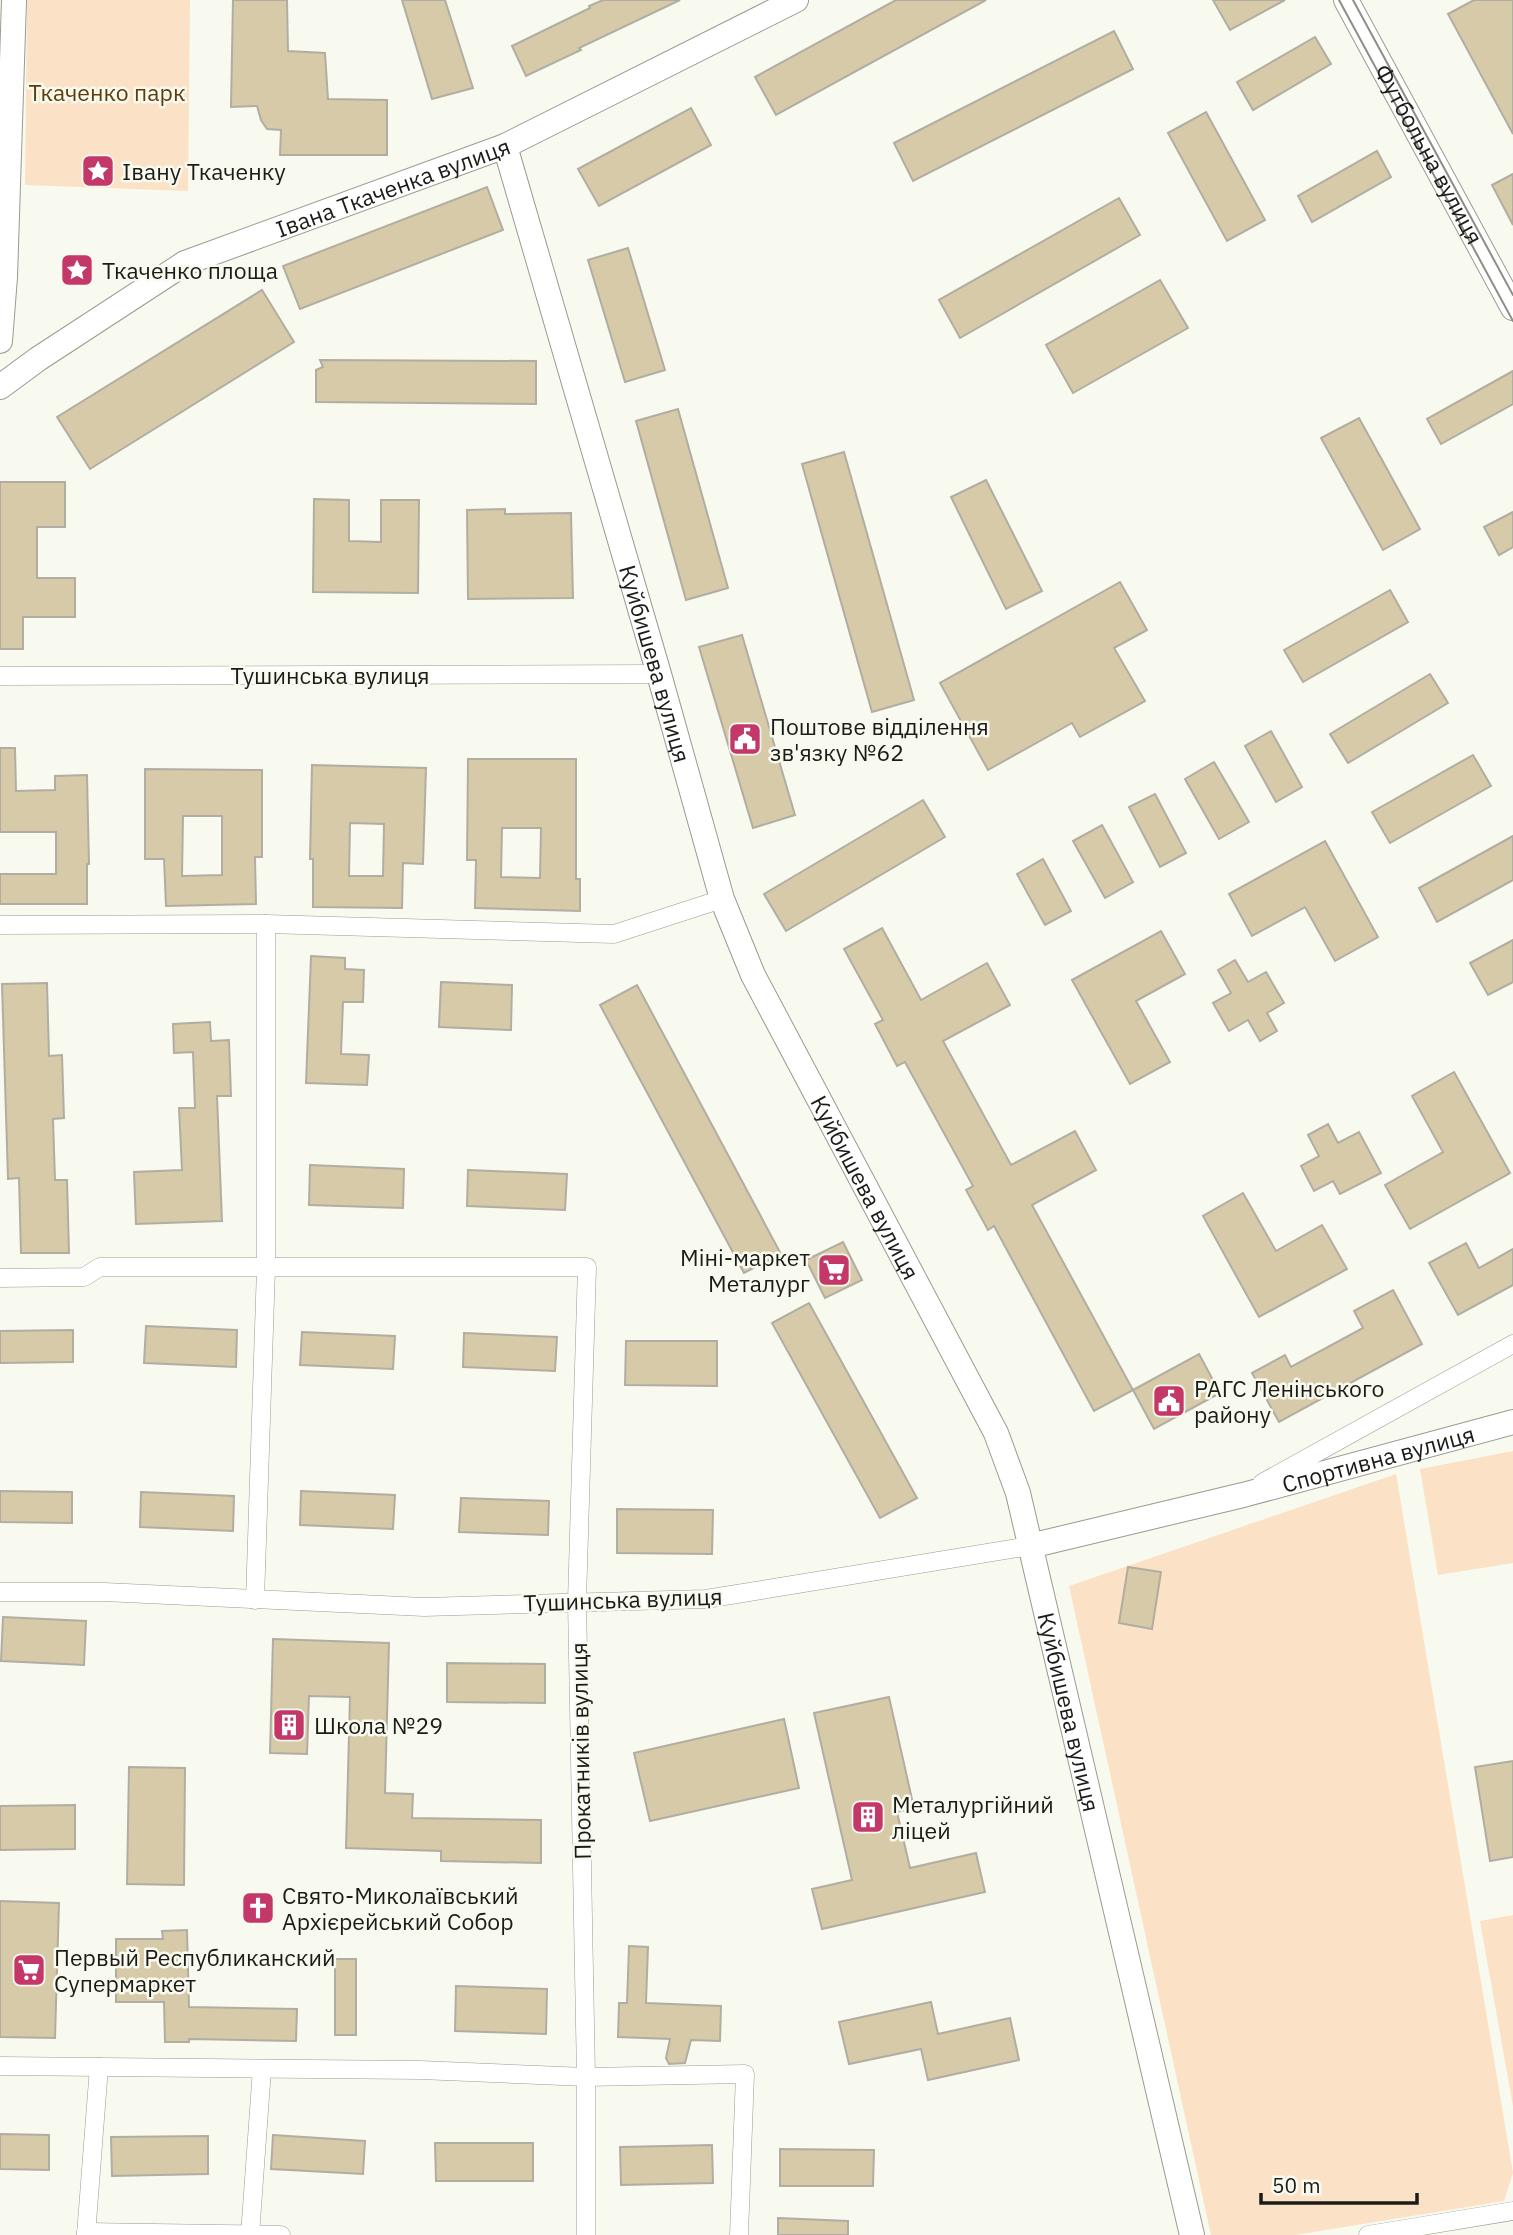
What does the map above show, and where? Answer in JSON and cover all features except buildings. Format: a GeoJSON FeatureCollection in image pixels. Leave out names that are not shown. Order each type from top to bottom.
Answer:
{"type":"FeatureCollection","features":[{"type":"Feature","properties":{"kind":"main road"},"geometry":{"type":"LineString","coordinates":[[0,341],[5,277],[14,0]]}},
{"type":"Feature","properties":{"kind":"main road","name":"Івана Ткаченка вулиця"},"geometry":{"type":"LineString","coordinates":[[0,387],[184,263],[505,146],[796,0]]}},
{"type":"Feature","properties":{"kind":"main road","name":"Футбольна вулиця"},"geometry":{"type":"LineString","coordinates":[[1346,0],[1513,308]]}},
{"type":"Feature","properties":{"kind":"main road","name":"Куйбишева вулиця"},"geometry":{"type":"LineString","coordinates":[[505,146],[722,899],[753,975],[996,1433],[1018,1493],[1192,2235]]}},
{"type":"Feature","properties":{"kind":"main road","name":"Спортивна вулиця"},"geometry":{"type":"LineString","coordinates":[[1030,1545],[1243,1495],[1513,1422]]}},
{"type":"Feature","properties":{"kind":"street","name":"Тушинська вулиця"},"geometry":{"type":"LineString","coordinates":[[0,676],[659,674]]}},
{"type":"Feature","properties":{"kind":"street"},"geometry":{"type":"LineString","coordinates":[[0,925],[266,924],[614,934],[722,899]]}},
{"type":"Feature","properties":{"kind":"street"},"geometry":{"type":"LineString","coordinates":[[255,1600],[266,1268],[266,924]]}},
{"type":"Feature","properties":{"kind":"street"},"geometry":{"type":"LineString","coordinates":[[0,1278],[84,1277],[100,1267],[266,1268]]}},
{"type":"Feature","properties":{"kind":"street","name":"Прокатників вулиця"},"geometry":{"type":"LineString","coordinates":[[266,1268],[587,1267],[577,1601],[586,2077],[586,2235]]}},
{"type":"Feature","properties":{"kind":"street","name":"Спортивна вулиця"},"geometry":{"type":"LineString","coordinates":[[1243,1495],[1513,1345]]}},
{"type":"Feature","properties":{"kind":"street","name":"Тушинська вулиця"},"geometry":{"type":"LineString","coordinates":[[0,1592],[104,1592],[424,1607],[706,1599],[1030,1545]]}},
{"type":"Feature","properties":{"kind":"street"},"geometry":{"type":"LineString","coordinates":[[0,2066],[420,2070],[586,2077],[745,2074],[739,2235]]}},
{"type":"Feature","properties":{"kind":"street"},"geometry":{"type":"LineString","coordinates":[[99,2067],[86,2234],[281,2235]]}},
{"type":"Feature","properties":{"kind":"street"},"geometry":{"type":"LineString","coordinates":[[250,2234],[262,2069]]}},
{"type":"Feature","properties":{"kind":"street"},"geometry":{"type":"LineString","coordinates":[[1368,2235],[1513,2211]]}},
{"type":"Feature","properties":{"kind":"green space","name":"Ткаченко парк"},"geometry":{"type":"Polygon","coordinates":[[[27,0],[190,0],[188,191],[25,185],[27,0]]]}},
{"type":"Feature","properties":{"kind":"green space"},"geometry":{"type":"Polygon","coordinates":[[[1513,1451],[1513,1563],[1438,1575],[1420,1469],[1513,1451]]]}},
{"type":"Feature","properties":{"kind":"green space"},"geometry":{"type":"Polygon","coordinates":[[[1396,1474],[1513,2173],[1504,2201],[1295,2235],[1211,2235],[1069,1586],[1396,1474]]]}},
{"type":"Feature","properties":{"kind":"green space"},"geometry":{"type":"Polygon","coordinates":[[[1513,1915],[1513,2106],[1480,1921],[1513,1915]]]}},
{"type":"Feature","properties":{"kind":"tram line"},"geometry":{"type":"LineString","coordinates":[[1339,0],[1513,321]]}},
{"type":"Feature","properties":{"kind":"tram line"},"geometry":{"type":"LineString","coordinates":[[1353,0],[1513,295]]}},
{"type":"Feature","properties":{"kind":"place","name":"Івану Ткаченку"},"geometry":{"type":"Point","coordinates":[98,171]}},
{"type":"Feature","properties":{"kind":"place","name":"Ткаченко площа"},"geometry":{"type":"Point","coordinates":[77,270]}},
{"type":"Feature","properties":{"kind":"place","name":"Поштове відділення зв'язку №62"},"geometry":{"type":"Point","coordinates":[745,739]}},
{"type":"Feature","properties":{"kind":"place","name":"Міні-маркет Металург"},"geometry":{"type":"Point","coordinates":[834,1270]}},
{"type":"Feature","properties":{"kind":"place","name":"РАГС Ленінського району"},"geometry":{"type":"Point","coordinates":[1169,1401]}},
{"type":"Feature","properties":{"kind":"place","name":"Школа №29"},"geometry":{"type":"Point","coordinates":[289,1725]}},
{"type":"Feature","properties":{"kind":"place","name":"Металургійний ліцей"},"geometry":{"type":"Point","coordinates":[868,1817]}},
{"type":"Feature","properties":{"kind":"place","name":"Свято-Миколаївський Архієрейський Собор"},"geometry":{"type":"Point","coordinates":[258,1908]}},
{"type":"Feature","properties":{"kind":"place","name":"Первый Республиканский Супермаркет"},"geometry":{"type":"Point","coordinates":[29,1970]}}]}
